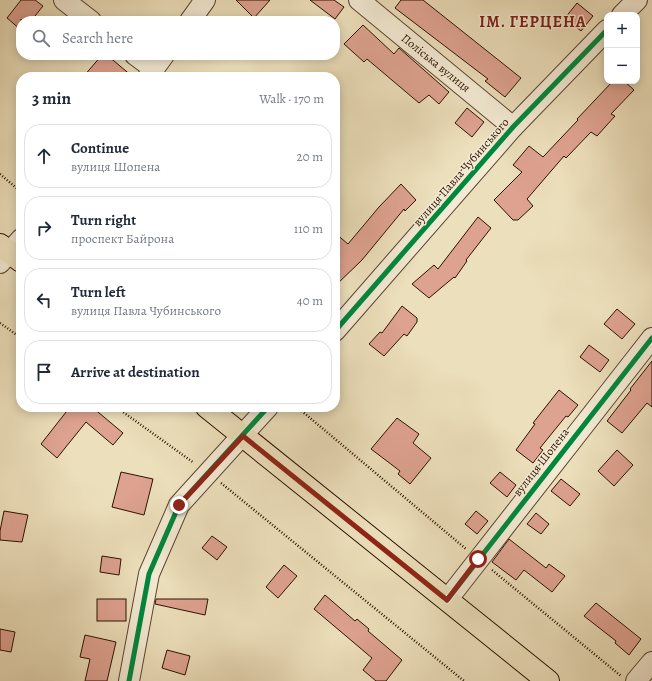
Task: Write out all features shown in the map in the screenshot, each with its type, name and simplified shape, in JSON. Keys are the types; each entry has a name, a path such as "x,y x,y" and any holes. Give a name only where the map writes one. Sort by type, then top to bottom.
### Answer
{"main road":[{"path":"213,412 548,681"}],"street":[{"path":"64,0 85,16"},
{"path":"194,16 205,0"},
{"name":"Поліська вулиця","path":"359,0 513,127"},
{"name":"вулиця Павла Чубинського","path":"340,325 513,127 604,33"},
{"path":"143,60 155,67"},
{"name":"вулиця Шопена","path":"447,600 652,338"},
{"path":"129,681 149,574 179,505 264,412"},
{"path":"629,679 652,662"}],"path":[{"path":"0,174 16,188"},
{"path":"0,323 16,334"},
{"path":"123,412 208,473 464,681"},
{"path":"303,412 478,559 629,679"}],"building":[{"path":"21,0 35,0 43,6 35,16 16,16 16,26 7,18"},
{"path":"236,0 270,0 256,16 252,16"},
{"path":"310,0 334,0 344,7 337,16 331,16"},
{"path":"401,0 423,0 521,78 505,97 485,81 488,79 395,8"},
{"path":"577,3 593,16 581,31 565,18"},
{"path":"363,25 394,54 399,48 449,92 439,104 429,95 419,103 367,59 364,62 344,44"},
{"path":"98,60 113,60 127,72 87,72"},
{"path":"610,84 627,84 634,90 611,114 615,116 597,136 591,132 566,158 564,156 527,199 533,206 518,220 513,220 494,200 522,172 513,165 529,146 543,157 578,120 577,119"},
{"path":"467,108 484,122 472,137 455,123"},
{"path":"401,184 416,200 405,211 404,209 362,260 340,281 340,237 348,244 379,207"},
{"path":"478,217 491,228 466,260 467,261 455,278 454,277 429,298 412,284 434,265 438,269"},
{"path":"402,306 417,318 417,322 407,336 404,334 384,356 369,344 380,332 382,333"},
{"path":"617,309 635,324 622,339 604,324"},
{"path":"589,345 609,360 600,372 580,357"},
{"path":"652,361 652,407 647,403 622,433 607,421"},
{"path":"559,390 578,405 568,417 566,416 540,448 543,450 533,463 516,450 535,424 533,423"},
{"path":"66,412 98,412 123,433 113,445 86,422 57,458 41,444"},
{"path":"397,418 419,434 413,443 431,458 410,484 398,474 400,471 371,449"},
{"path":"617,450 633,465 614,486 598,471"},
{"path":"121,472 153,479 144,515 112,507"},
{"path":"500,472 516,485 507,497 490,483"},
{"path":"561,479 580,494 570,506 551,491"},
{"path":"4,511 28,515 22,542 0,540 0,531"},
{"path":"476,511 488,521 477,534 465,524"},
{"path":"536,513 549,524 541,534 527,524"},
{"path":"212,536 227,547 217,560 202,548"},
{"path":"509,539 546,568 549,564 565,576 552,592 524,570 516,580 492,562"},
{"path":"102,556 121,559 119,575 100,572"},
{"path":"284,565 297,576 278,598 266,587"},
{"path":"325,595 355,621 357,619 369,629 368,631 402,660 386,681 376,681 363,670 372,658 314,609"},
{"path":"97,599 126,599 126,621 97,621"},
{"path":"156,599 208,599 205,615 155,604"},
{"path":"596,603 641,639 629,655 615,643 616,641 584,616"},
{"path":"0,629 15,632 11,652 0,650"},
{"path":"85,635 116,642 107,681 85,681 90,659 80,657"},
{"path":"167,650 190,656 185,675 162,668"}],"cycle path":[{"path":"340,325 513,127 604,33"},
{"path":"447,600 652,338"},
{"path":"129,681 149,574 179,505 263,412"}],"district":[{"name":"ІМ. ГЕРЦЕНА","path":"533,21"}],"route":[{"path":"179,505 243,436 447,600 478,559"}]}
